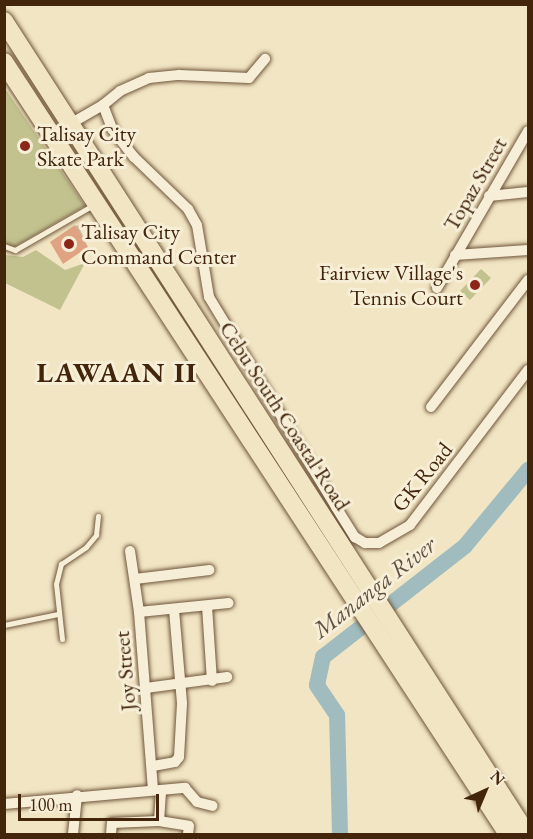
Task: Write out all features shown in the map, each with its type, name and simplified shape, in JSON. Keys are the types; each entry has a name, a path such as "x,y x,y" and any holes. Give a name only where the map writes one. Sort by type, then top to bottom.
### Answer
{"highway":[{"name":"Cebu South Coastal Road","path":"4,21 70,124 271,455"},
{"name":"Cebu South Coastal Road","path":"4,62 95,203 271,455 520,834"}],"street":[{"path":"70,124 103,105 120,91 149,78 179,75 249,78 265,59"},
{"name":"GK Road","path":"103,105 112,129 134,157 188,209 197,225 209,297 355,537 365,543 379,543 410,525 528,370"},
{"name":"Topaz Street","path":"437,288 528,130"},
{"path":"489,196 528,192"},
{"path":"455,255 528,250"},
{"path":"430,407 528,280"},
{"name":"Joy Street","path":"130,551 139,612 159,821"},
{"path":"135,579 209,570"},
{"path":"139,612 229,603"},
{"path":"207,606 212,681"},
{"path":"153,766 175,762 179,757 180,686 174,609"},
{"path":"146,688 180,686 227,676"},
{"path":"4,804 77,795 185,788 197,802 213,806"},
{"path":"73,834 77,795"},
{"path":"111,834 112,824 159,821 189,826 188,834"}],"lane":[{"path":"4,246 15,250 95,203"},
{"path":"62,639 56,584 61,564 86,548 96,535 98,516"},
{"path":"4,625 58,614"}],"green space":[{"name":"Talisay City Skate Park","path":"4,87 85,206 14,247 5,243"},
{"path":"36,250 65,270 85,263 60,310 5,283 5,255 23,257"},
{"name":"Fairview Village's Tennis Court","path":"481,269 491,278 470,300 460,291"}],"building":[{"name":"Talisay City Command Center","path":"75,225 88,247 63,264 50,242"}],"waterway":[{"name":"Mananga River","path":"340,834 337,715 317,685 323,657 465,546 528,470"}],"place":[{"name":"Talisay City Skate Park","path":"25,146"},
{"name":"Talisay City Command Center","path":"69,244"},
{"name":"Fairview Village's Tennis Court","path":"475,285"}],"district":[{"name":"LAWAAN II","path":"117,372"}]}
